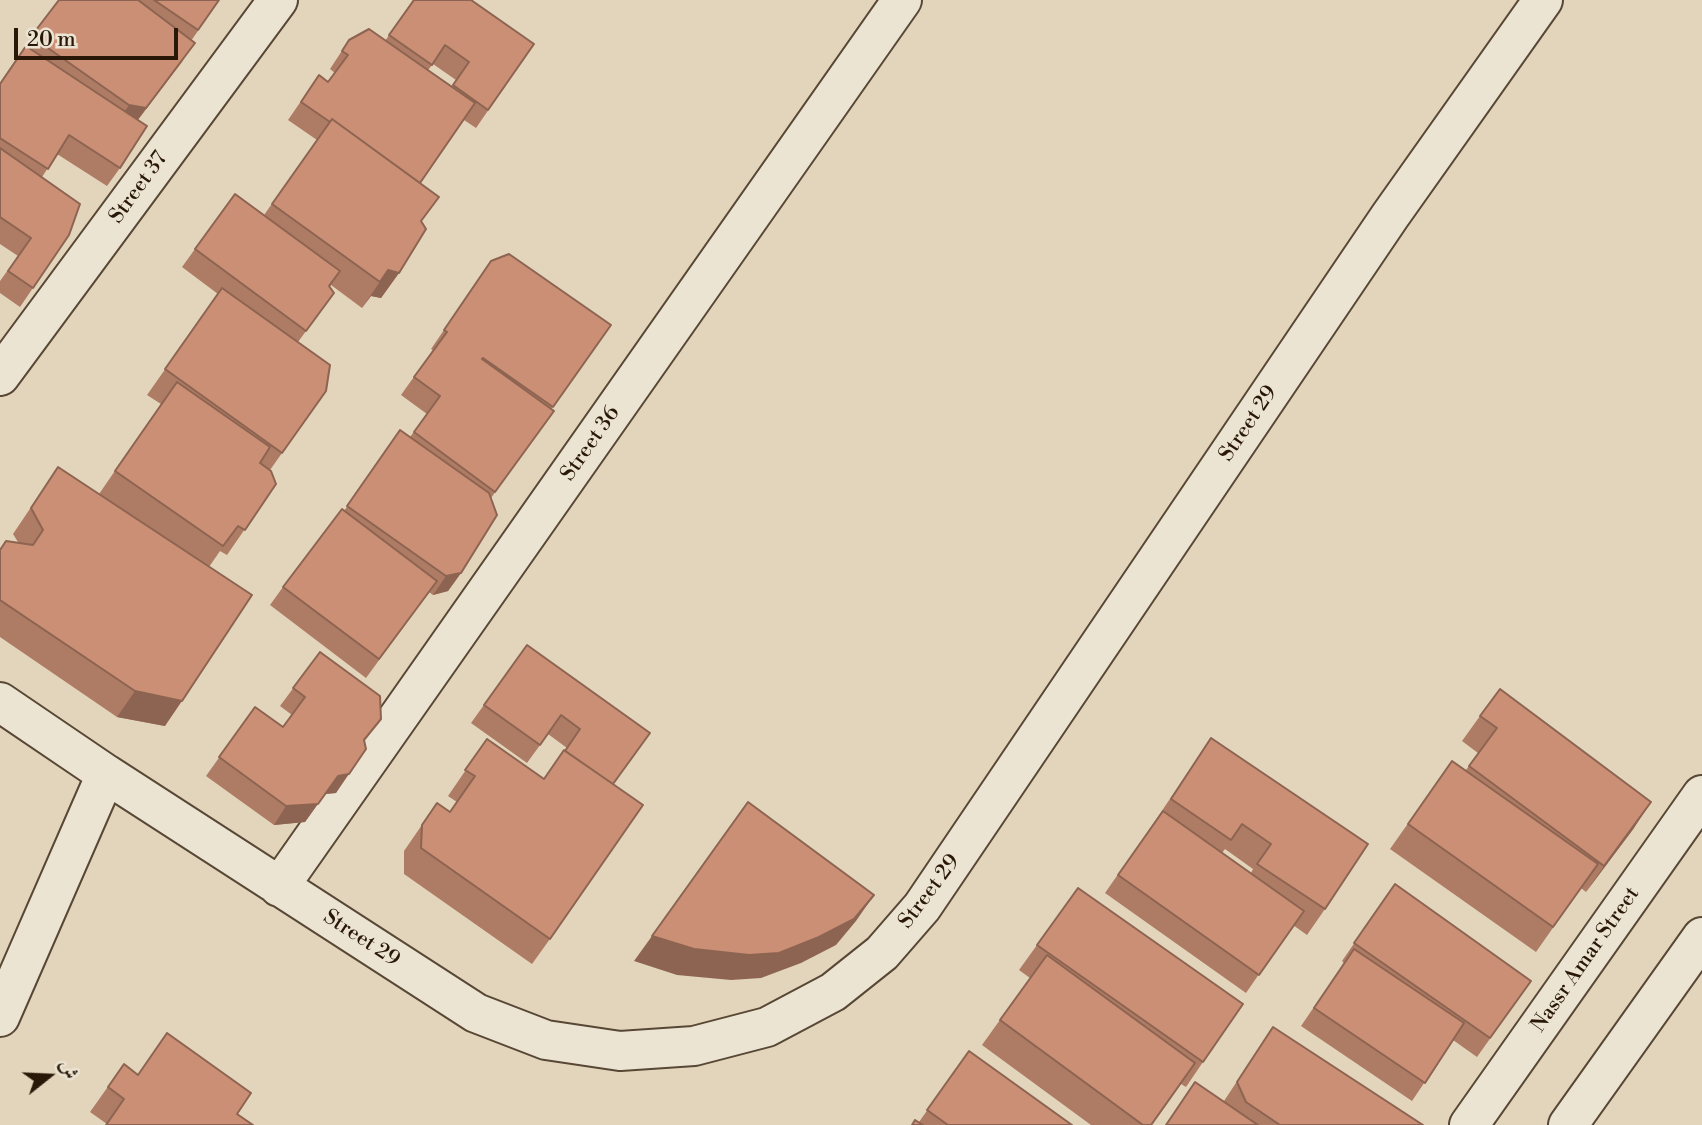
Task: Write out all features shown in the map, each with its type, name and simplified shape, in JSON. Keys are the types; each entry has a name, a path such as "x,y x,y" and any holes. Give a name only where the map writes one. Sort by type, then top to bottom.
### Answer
{"street":[{"name":"Street 37","path":"0,376 278,0"},
{"name":"Street 36","path":"279,887 902,0"},
{"name":"Street 29","path":"0,702 106,774 476,1013 546,1040 620,1051 694,1046 766,1027 833,992 882,953 922,906 1390,216 1543,0"},
{"path":"0,1017 106,774"},
{"name":"Nassr Amar Street","path":"1469,1125 1702,795"},
{"path":"1568,1125 1702,937"}],"building":[{"path":"59,0 138,0 195,43 146,108 129,105 38,41 36,30"},
{"path":"154,0 219,0 198,30"},
{"path":"414,0 471,0 534,44 488,110 453,85 469,62 445,45 432,65 389,35"},
{"path":"369,29 475,103 420,183 332,119 330,122 301,102 319,75 328,82 348,55 342,51 349,40"},
{"path":"26,46 147,126 120,168 69,135 48,169 0,138 0,84"},
{"path":"332,119 439,197 421,221 426,229 399,273 388,270 380,282 272,204"},
{"path":"0,148 80,204 69,235 33,288 8,271 31,238 0,217"},
{"path":"235,194 340,271 329,286 334,293 306,331 195,249"},
{"path":"509,254 611,325 553,407 482,359 554,411 495,492 414,432 440,396 414,377 447,332 444,330 491,261"},
{"path":"222,288 330,365 326,391 282,453 165,369"},
{"path":"177,382 270,447 260,463 271,471 276,484 245,530 238,526 223,546 115,471"},
{"path":"400,430 489,493 497,515 461,573 446,576 347,506"},
{"path":"58,467 252,595 182,701 135,691 0,600 0,550 6,541 33,545 43,530 31,508"},
{"path":"342,509 437,581 379,659 283,587"},
{"path":"527,645 650,733 613,784 565,751 580,729 561,715 540,745 484,705"},
{"path":"320,652 380,696 381,719 364,740 366,749 349,774 338,776 318,804 286,806 219,757 255,707 283,727 305,697 293,688"},
{"path":"1500,689 1651,802 1604,866 1469,766 1497,728 1480,716"},
{"path":"1211,738 1368,844 1325,909 1257,864 1271,844 1242,824 1231,840 1171,799"},
{"path":"487,739 544,779 564,750 643,805 550,939 421,848 422,825 437,803 450,812 475,776 465,770"},
{"path":"1452,761 1598,864 1553,927 1408,824"},
{"path":"748,802 874,895 854,919 779,953 749,955 694,949 652,936"},
{"path":"1163,811 1304,911 1259,975 1118,875"},
{"path":"1395,884 1531,981 1490,1038 1354,943"},
{"path":"1078,888 1243,1004 1203,1062 1037,945"},
{"path":"1354,949 1464,1023 1425,1083 1314,1008"},
{"path":"1047,955 1195,1063 1151,1125 1143,1125 1000,1020"},
{"path":"1273,1027 1423,1125 1280,1125 1246,1102 1237,1082"},
{"path":"167,1033 251,1093 237,1114 253,1125 106,1125 124,1099 108,1087 124,1064 138,1075"},
{"path":"969,1051 1072,1125 948,1125 927,1110"},
{"path":"1195,1082 1258,1125 1166,1125"}]}
